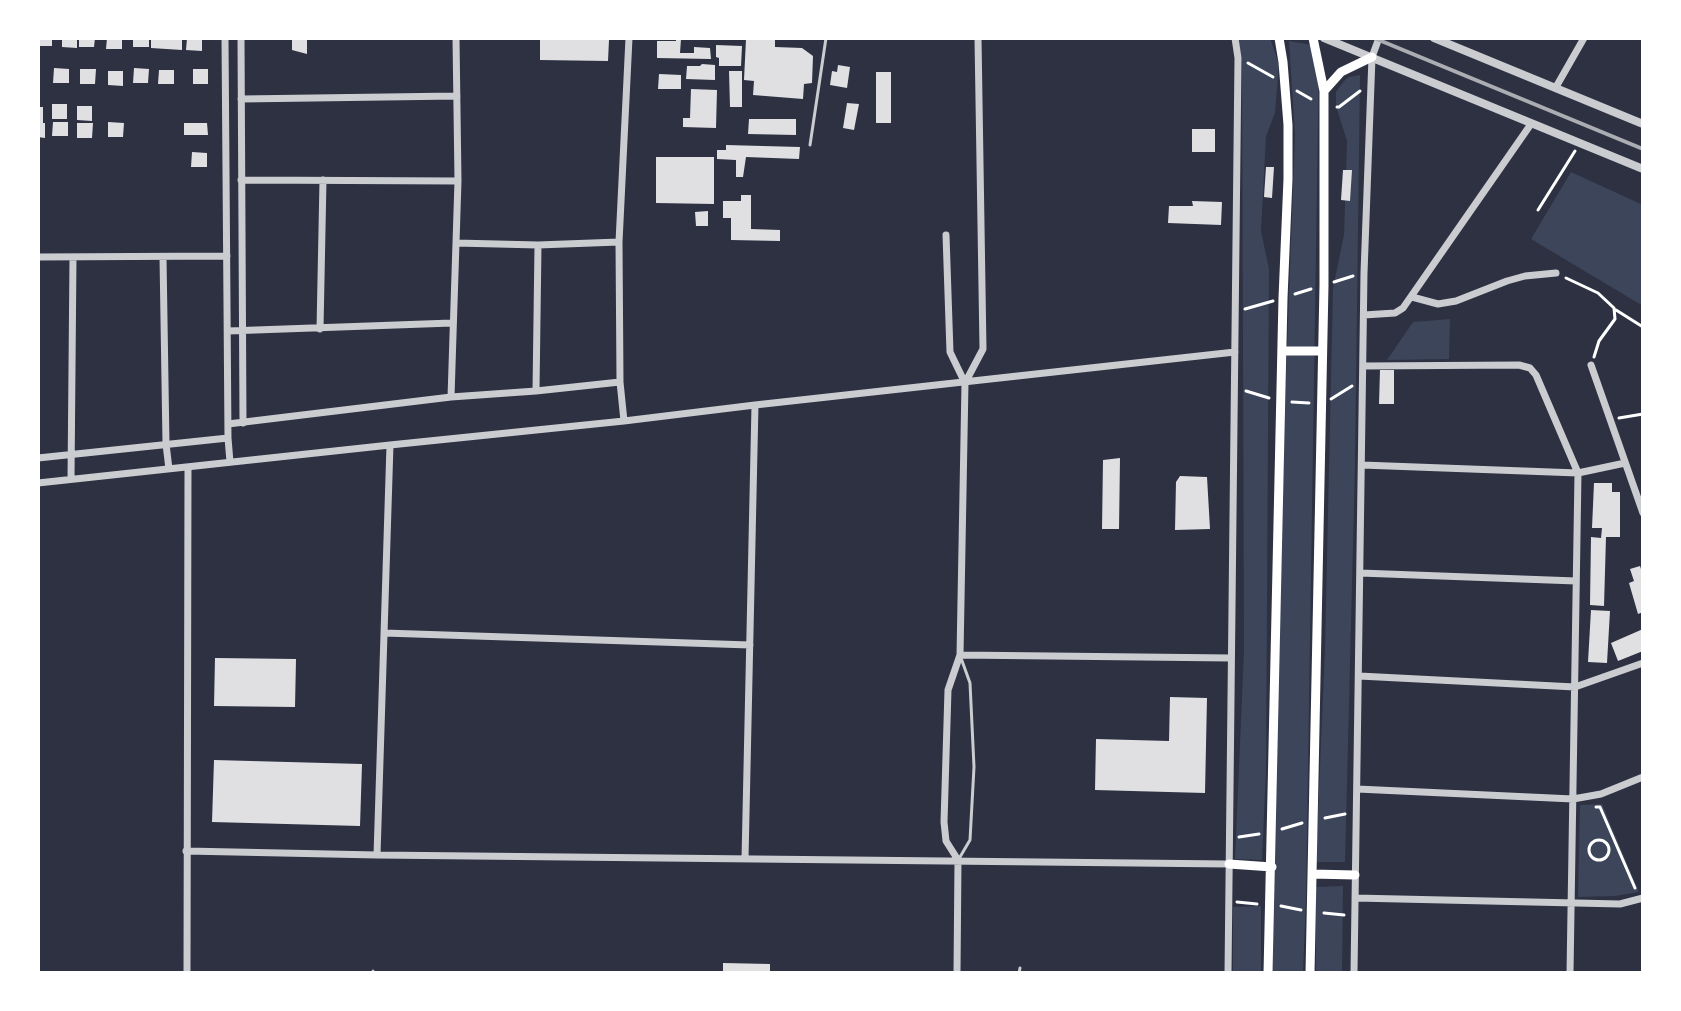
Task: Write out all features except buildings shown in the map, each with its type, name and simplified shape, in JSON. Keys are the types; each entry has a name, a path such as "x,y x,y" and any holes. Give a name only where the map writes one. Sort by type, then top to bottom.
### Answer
{"main road":[{"path":"1268,973 1288,179 1288,125 1279,38"},
{"path":"1310,973 1324,285 1324,91 1313,38"},
{"path":"1324,91 1341,72 1372,57"},
{"path":"1282,351 1322,351"},
{"path":"1229,864 1272,867"},
{"path":"1312,874 1355,875"}],"street":[{"path":"225,38 230,462"},
{"path":"241,38 243,423"},
{"path":"451,397 458,181 456,38"},
{"path":"624,421 620,382 619,242 629,38"},
{"path":"957,973 958,860 946,841 944,822 948,690 960,655 965,383 983,349 978,38"},
{"path":"1228,973 1238,58 1235,38"},
{"path":"1324,38 1643,169"},
{"path":"1354,973 1364,273 1370,83 1372,57 1379,38"},
{"path":"1434,38 1643,124"},
{"path":"1556,87 1584,38"},
{"path":"241,99 457,96"},
{"path":"1364,315 1395,313 1403,308 1531,124"},
{"path":"241,180 458,181"},
{"path":"320,329 323,180"},
{"path":"946,235 950,352 965,383"},
{"path":"456,243 538,245 619,242"},
{"path":"536,391 538,245"},
{"path":"38,257 227,256"},
{"path":"71,479 73,257"},
{"path":"163,257 169,469"},
{"path":"1412,297 1438,304 1456,301 1516,278 1556,273"},
{"path":"228,331 452,323"},
{"path":"38,483 1235,352"},
{"path":"1363,366 1519,365 1530,368 1536,375 1578,473 1570,973"},
{"path":"1591,365 1643,513"},
{"path":"228,424 451,397 620,382"},
{"path":"745,859 755,405"},
{"path":"38,458 228,438"},
{"path":"377,855 390,445"},
{"path":"1362,465 1578,473 1625,463"},
{"path":"187,973 188,467"},
{"path":"1360,573 1576,581"},
{"path":"384,633 750,645"},
{"path":"960,655 1231,658"},
{"path":"1359,676 1575,687 1643,663"},
{"path":"1357,789 1573,799 1601,794 1643,777"},
{"path":"186,851 1229,864"},
{"path":"1355,898 1620,904 1643,898"}],"lane":[{"path":"810,145 826,38"},
{"path":"958,860 970,840 974,767 970,683 960,655"}],"path":[{"path":"1238,58 1323,105 1339,107 1370,83"},
{"path":"1538,210 1579,144"},
{"path":"1235,312 1364,273"},
{"path":"1556,273 1598,293 1643,327"},
{"path":"1591,365 1599,341 1615,319 1614,308"},
{"path":"1234,388 1282,401 1322,403 1363,378"},
{"path":"1609,419 1643,414"},
{"path":"1591,808 1600,807 1636,890 1628,891"},
{"path":"1230,839 1356,811"},
{"path":"1598,840 1607,844 1609,850 1607,856 1598,861 1591,858 1588,851 1592,843 1598,840"},
{"path":"1609,850 1617,846"},
{"path":"1581,851 1588,851"},
{"path":"1229,901 1355,916"}],"shaded area":[{"path":"1238,38 1270,38 1279,64 1275,113 1266,136 1261,231 1269,269 1266,771 1262,860 1235,859 1244,651 1242,61"},
{"path":"1289,41 1317,46 1319,56 1306,898 1303,973 1270,973 1295,135"},
{"path":"1360,75 1355,466 1345,862 1316,862 1325,648 1333,288 1344,235 1347,141 1336,106 1336,92 1349,77"},
{"path":"1571,172 1643,205 1643,306 1531,239"},
{"path":"1450,319 1449,359 1387,360 1413,322"},
{"path":"1602,804 1639,892 1578,897 1580,805"},
{"path":"1343,886 1342,973 1316,973 1316,887"},
{"path":"1261,906 1261,973 1233,973 1233,907"}],"railway":[{"path":"1374,38 1643,149"}]}
